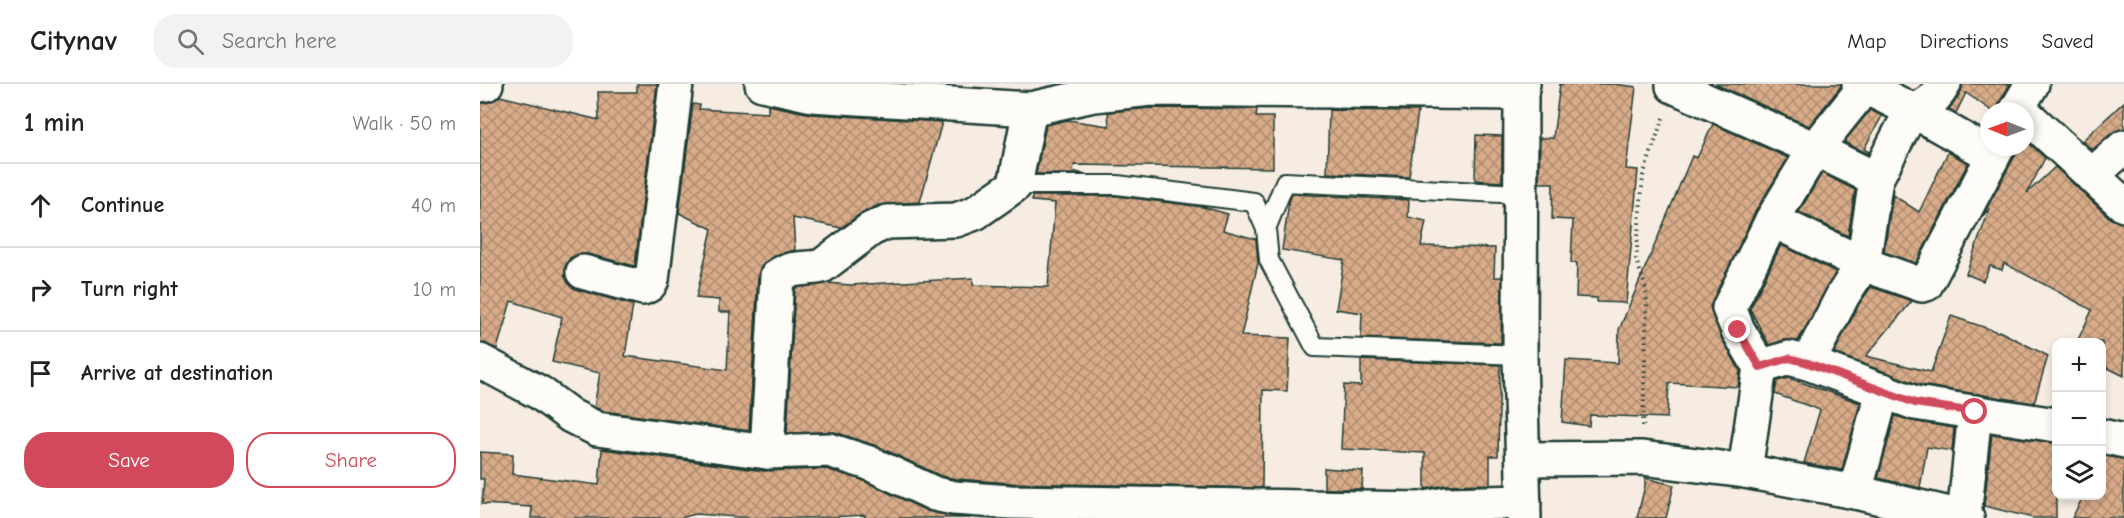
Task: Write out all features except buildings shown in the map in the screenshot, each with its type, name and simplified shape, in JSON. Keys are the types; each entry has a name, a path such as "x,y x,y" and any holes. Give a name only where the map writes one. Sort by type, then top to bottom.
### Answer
{"street":[{"path":"480,85 486,84"},
{"path":"583,272 643,288 652,280 676,84"},
{"path":"480,361 540,393 571,416 597,429 767,452 829,450 869,463 934,494 1010,510 1422,513 1446,504 1524,510 1520,194 1522,89 1151,88 1094,95 1030,109 812,95 762,84"},
{"path":"1808,363 1843,295 1863,264 1876,179 1912,110 1924,107 1937,97 1944,84"},
{"path":"1673,85 1876,179"},
{"path":"1745,471 1760,367 1738,330 1730,308 1772,220 1815,149 1863,86 1980,144"},
{"path":"767,452 777,276 783,270 813,269 822,266 871,229 887,222 956,220 975,213 1015,185 1030,109"},
{"path":"2034,117 2124,205"},
{"path":"2092,175 2124,147"},
{"path":"1772,220 1863,264 1922,285 1926,284 1992,156"},
{"path":"1760,367 1789,358 1915,403 2052,424"},
{"path":"1855,492 1883,390"},
{"path":"1524,459 1642,458 1745,471 1855,492 1966,517 1975,412"},
{"path":"2106,437 2124,441"}],"lane":[{"path":"1266,229 1285,182 1520,194"},
{"path":"1015,185 1118,185 1254,202 1266,229 1269,260 1315,347 1521,355"}],"path":[{"path":"1642,458 1647,301 1645,285 1636,260 1643,176 1673,85"}],"route":[{"path":"1738,330 1760,367 1789,358 1915,403 1975,412"}]}
